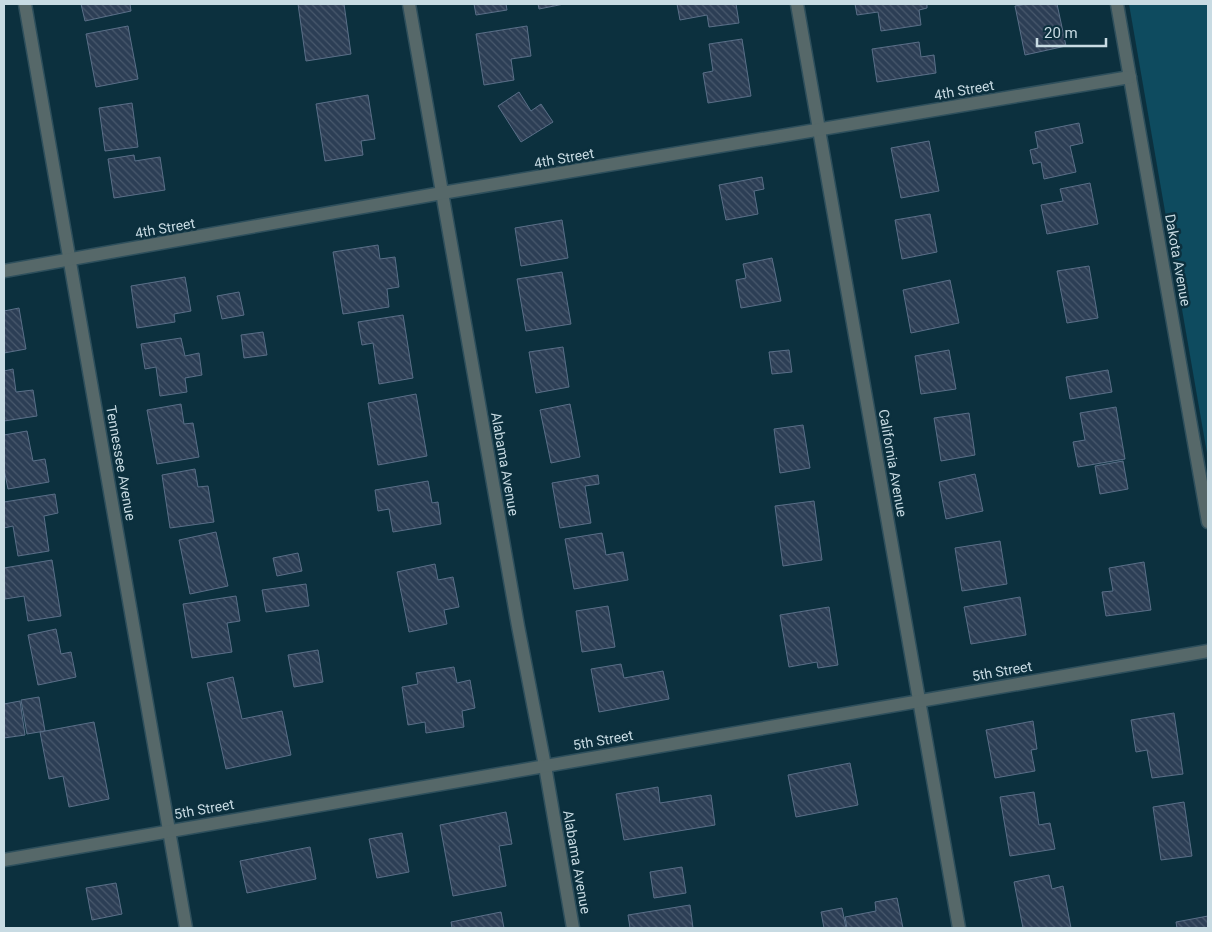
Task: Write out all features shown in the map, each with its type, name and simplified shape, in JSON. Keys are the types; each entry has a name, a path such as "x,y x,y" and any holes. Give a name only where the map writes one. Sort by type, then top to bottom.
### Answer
{"street":[{"name":"Tennessee Avenue","path":"25,4 186,928"},
{"name":"Alabama Avenue","path":"409,4 518,626 546,766 573,928"},
{"name":"California Avenue","path":"797,4 959,928"},
{"name":"Dakota Avenue","path":"1117,4 1208,522"},
{"name":"4th Street","path":"4,271 442,193 1130,78"},
{"name":"5th Street","path":"4,860 1208,651"}],"shaded area":[{"path":"1129,4 1208,4 1208,459"}],"building":[{"path":"81,4 130,4 131,11 85,21"},
{"path":"298,4 344,4 351,54 306,61"},
{"path":"474,4 506,4 507,10 476,15"},
{"path":"538,4 564,4 539,9"},
{"path":"677,4 736,4 739,23 709,27 707,15 680,20"},
{"path":"855,4 927,4 927,8 919,10 921,25 881,31 878,12 857,15"},
{"path":"1057,4 1066,46 1025,55 1015,6"},
{"path":"128,26 138,79 96,87 86,34"},
{"path":"527,26 531,56 511,59 514,80 484,85 476,34"},
{"path":"742,39 751,96 708,103 703,73 713,71 709,44"},
{"path":"919,42 921,57 934,55 936,73 877,82 872,49"},
{"path":"519,92 531,111 541,104 553,122 521,142 498,106"},
{"path":"368,95 375,139 361,141 363,155 325,161 316,104"},
{"path":"132,103 138,147 105,151 99,108"},
{"path":"1079,123 1083,143 1070,146 1076,172 1044,179 1041,162 1033,164 1030,150 1038,148 1035,132"},
{"path":"929,141 939,191 901,198 891,148"},
{"path":"134,155 135,161 160,157 165,190 114,198 108,159"},
{"path":"762,177 764,189 754,191 758,214 726,220 719,185"},
{"path":"1090,183 1098,224 1047,234 1041,205 1063,201 1060,189"},
{"path":"930,214 937,252 902,259 895,220"},
{"path":"562,220 568,258 521,266 515,228"},
{"path":"378,245 380,259 395,257 399,287 387,289 389,307 343,314 333,252"},
{"path":"772,258 781,301 741,308 736,280 746,278 743,264"},
{"path":"1089,266 1098,318 1067,323 1057,271"},
{"path":"562,272 571,324 526,331 517,279"},
{"path":"185,277 191,311 174,314 175,322 137,328 131,286"},
{"path":"950,280 959,323 911,333 903,290"},
{"path":"239,292 244,315 222,319 217,296"},
{"path":"19,308 26,349 4,353 4,311"},
{"path":"403,315 413,378 379,384 373,343 362,345 358,322"},
{"path":"263,332 267,355 244,358 241,335"},
{"path":"181,338 185,356 199,353 202,375 185,378 187,392 160,396 156,367 145,369 141,344"},
{"path":"563,347 569,387 536,393 529,352"},
{"path":"789,350 792,372 772,374 769,352"},
{"path":"949,350 956,389 921,394 915,356"},
{"path":"13,369 16,392 33,390 37,416 4,421 4,371"},
{"path":"1108,370 1112,392 1070,399 1066,377"},
{"path":"416,394 427,456 378,465 368,403"},
{"path":"181,404 184,424 193,423 199,457 157,464 147,410"},
{"path":"570,404 580,457 551,463 540,410"},
{"path":"1116,407 1125,459 1078,467 1073,442 1085,440 1080,413"},
{"path":"969,413 975,455 941,461 934,418"},
{"path":"803,425 810,468 780,473 774,429"},
{"path":"27,431 33,461 45,459 49,482 8,489 4,469 4,435"},
{"path":"1123,461 1128,489 1100,494 1095,466"},
{"path":"195,469 198,487 208,486 214,522 170,528 162,475"},
{"path":"975,474 983,511 946,519 939,482"},
{"path":"598,475 599,484 585,486 591,523 560,528 552,483"},
{"path":"428,481 432,503 438,502 441,524 393,532 389,509 378,511 375,490"},
{"path":"55,494 58,513 44,516 49,551 18,556 13,526 4,528 4,502"},
{"path":"814,501 822,560 783,566 775,506"},
{"path":"216,532 228,586 190,594 179,540"},
{"path":"602,533 606,555 623,552 628,580 574,589 565,539"},
{"path":"1000,541 1007,584 962,591 955,548"},
{"path":"298,553 302,571 277,576 273,558"},
{"path":"52,560 61,616 28,621 24,596 5,599 4,568"},
{"path":"1144,562 1151,610 1106,616 1102,592 1113,591 1109,568"},
{"path":"435,564 438,580 453,577 459,607 444,610 447,624 409,632 397,572"},
{"path":"306,584 309,606 266,612 262,590"},
{"path":"236,596 240,621 227,623 232,652 192,658 183,604"},
{"path":"1020,597 1026,635 971,644 964,607"},
{"path":"608,606 615,647 582,652 576,611"},
{"path":"829,607 838,665 818,668 817,662 789,667 780,615"},
{"path":"56,629 61,654 71,652 76,677 38,685 28,635"},
{"path":"318,650 323,682 294,687 288,655"},
{"path":"621,664 624,678 663,671 669,699 599,712 591,669"},
{"path":"454,667 457,683 470,680 475,708 462,711 464,727 426,733 425,722 408,725 402,687 418,684 416,673"},
{"path":"233,677 242,719 282,711 291,755 226,769 207,683"},
{"path":"39,697 45,731 27,734 21,700"},
{"path":"20,701 25,735 4,738 4,704"},
{"path":"1174,713 1183,774 1152,778 1147,750 1136,752 1131,720"},
{"path":"1033,721 1037,749 1031,750 1035,771 995,778 986,730"},
{"path":"94,722 109,799 69,807 63,776 49,779 40,732"},
{"path":"850,763 858,805 796,817 788,775"},
{"path":"658,787 660,803 711,795 715,825 624,840 616,794"},
{"path":"1034,792 1039,825 1050,823 1055,849 1010,856 1000,797"},
{"path":"1184,802 1192,856 1161,860 1153,807"},
{"path":"506,812 512,844 499,846 506,886 453,896 440,825"},
{"path":"402,833 409,872 377,878 369,839"},
{"path":"310,847 316,879 247,893 240,861"},
{"path":"682,867 686,893 654,898 650,872"},
{"path":"1049,875 1052,889 1063,886 1071,928 1023,928 1014,882"},
{"path":"116,883 122,914 92,920 86,888"},
{"path":"897,898 903,928 847,928 845,917 876,911 875,902"},
{"path":"690,905 693,928 630,928 628,915"},
{"path":"842,908 846,928 824,928 821,912"},
{"path":"501,912 504,928 452,928 451,922"},
{"path":"1208,916 1208,928 1177,928 1176,922"}]}
